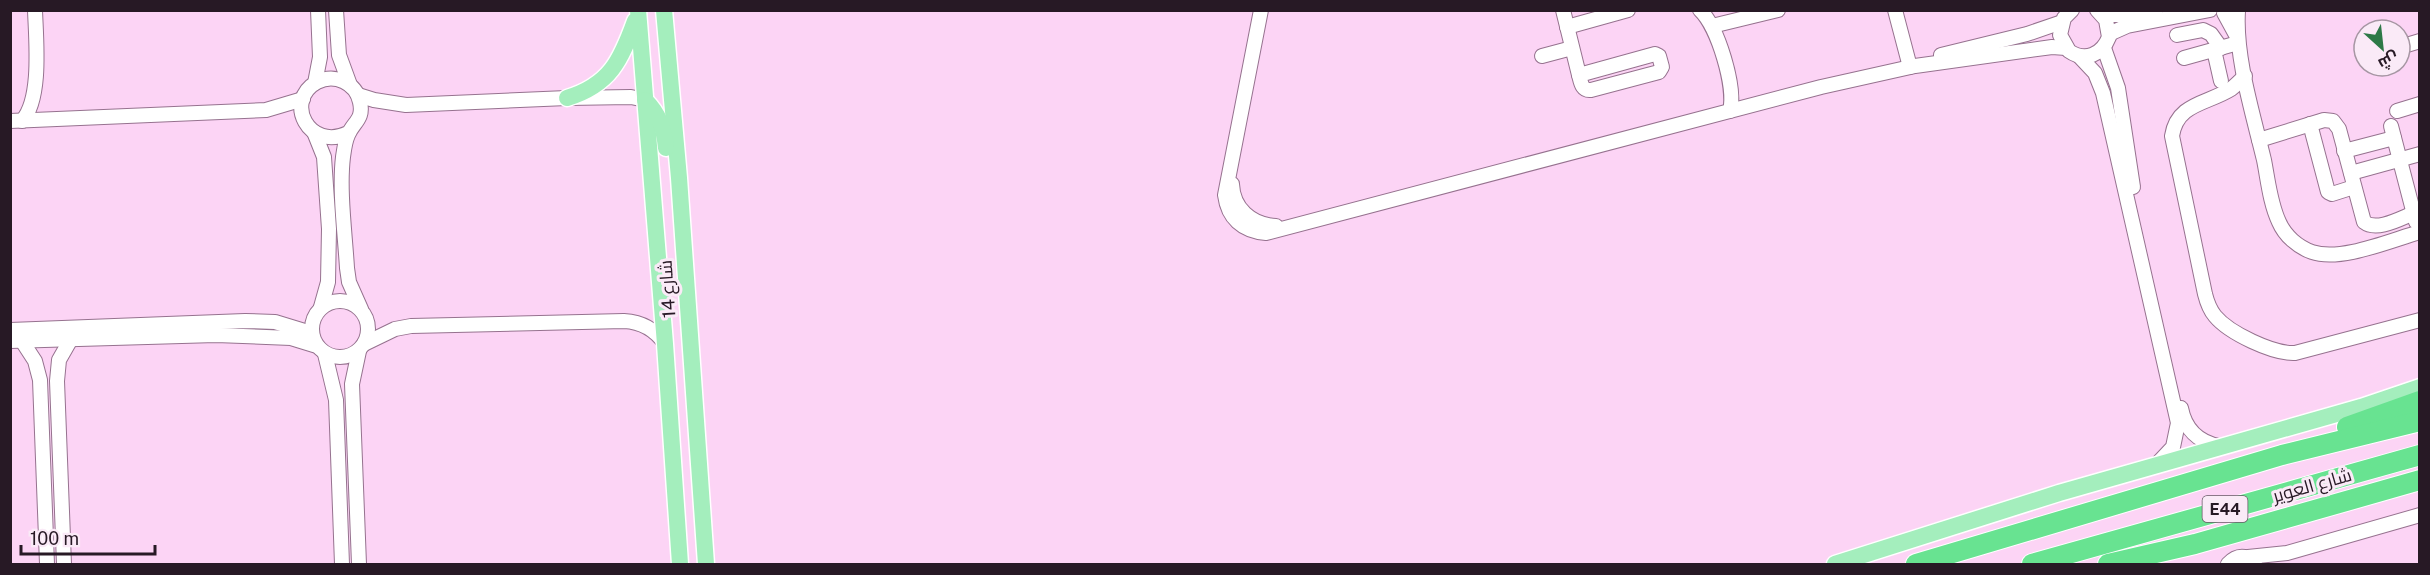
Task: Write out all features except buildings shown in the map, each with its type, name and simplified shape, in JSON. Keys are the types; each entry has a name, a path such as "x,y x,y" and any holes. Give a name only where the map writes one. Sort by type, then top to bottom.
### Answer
{"highway":[{"path":"2282,456 2302,441 2364,422 2420,401"},
{"name":"E44","path":"2282,456 2420,421"},
{"name":"شارع العوير","path":"2032,564 2420,455"},
{"name":"شارع العوير","path":"1916,564 2282,456"},
{"path":"2108,564 2420,480"},
{"path":"2141,564 2162,551"}],"main road":[{"name":"شارع 14","path":"664,10 679,178 706,564"},
{"name":"شارع 14","path":"638,13 674,456"},
{"path":"567,98 599,83 615,67 622,56 638,13"},
{"path":"645,100 661,123 669,164 679,178"},
{"path":"1835,564 2059,493 2361,407 2420,387"},
{"path":"674,456 681,564"},
{"path":"674,456 683,494 691,564"}],"street":[{"path":"16,121 31,108 36,63 35,10"},
{"path":"315,83 320,57 318,10"},
{"path":"314,132 331,138 348,133 356,125 360,116 361,105 339,56 336,10"},
{"path":"1261,10 1225,195 1231,215 1237,223 1246,229 1266,233 1737,109 1912,66 2040,48 2090,56 2104,48"},
{"path":"1563,10 1572,48 1579,75 1582,86 1589,90 1659,72 1662,67 1659,56 1655,54 1579,75"},
{"path":"1567,27 1628,10"},
{"path":"1700,10 1713,26 1737,109"},
{"path":"1713,26 1778,10"},
{"path":"1895,10 1912,66"},
{"path":"2099,12 2125,15 2156,10"},
{"path":"2109,34 2127,26 2210,10"},
{"path":"2226,11 2238,43 2279,222 2293,241 2303,248 2320,254 2338,254 2419,232 2392,132 2344,151"},
{"path":"2099,12 2109,25 2109,34 2104,48 2118,88 2135,196 2183,418 2197,437 2219,446"},
{"path":"1912,66 1927,59 2036,32 2068,14"},
{"path":"2068,14 2060,35 2073,52 2095,73 2103,93 2178,423 2173,447 2157,464"},
{"path":"2177,35 2203,30 2211,34 2217,49 2222,81"},
{"path":"2184,58 2238,43"},
{"path":"1542,56 1572,48"},
{"path":"2245,76 2230,89 2185,110 2176,122 2172,136 2205,294 2211,310 2228,327 2266,348 2285,354 2420,320"},
{"path":"342,564 336,400 312,323 321,307 328,282 329,229 324,158 314,132 303,118 303,99 308,90 315,83 333,78 382,102 406,105 567,98 631,97 645,100"},
{"path":"16,121 266,110 303,99"},
{"path":"2397,111 2420,104"},
{"path":"2259,140 2324,120 2333,121 2339,129 2364,222 2368,225 2379,225 2414,213"},
{"path":"2310,124 2328,192 2332,194 2354,187"},
{"path":"348,133 342,169 347,268 349,282 369,326 352,384 358,564"},
{"path":"2351,173 2420,154"},
{"path":"321,307 342,300 361,309"},
{"path":"10,330 245,321 275,322 342,357 395,329 411,326 634,321 650,328 665,344"},
{"path":"16,341 216,334 291,338 318,344"},
{"path":"64,564 57,381 60,360 72,339"},
{"path":"16,341 35,361 40,380 47,564"},
{"path":"2228,564 2235,558 2253,561 2300,550 2420,515"},
{"path":"2274,564 2300,550"}]}
